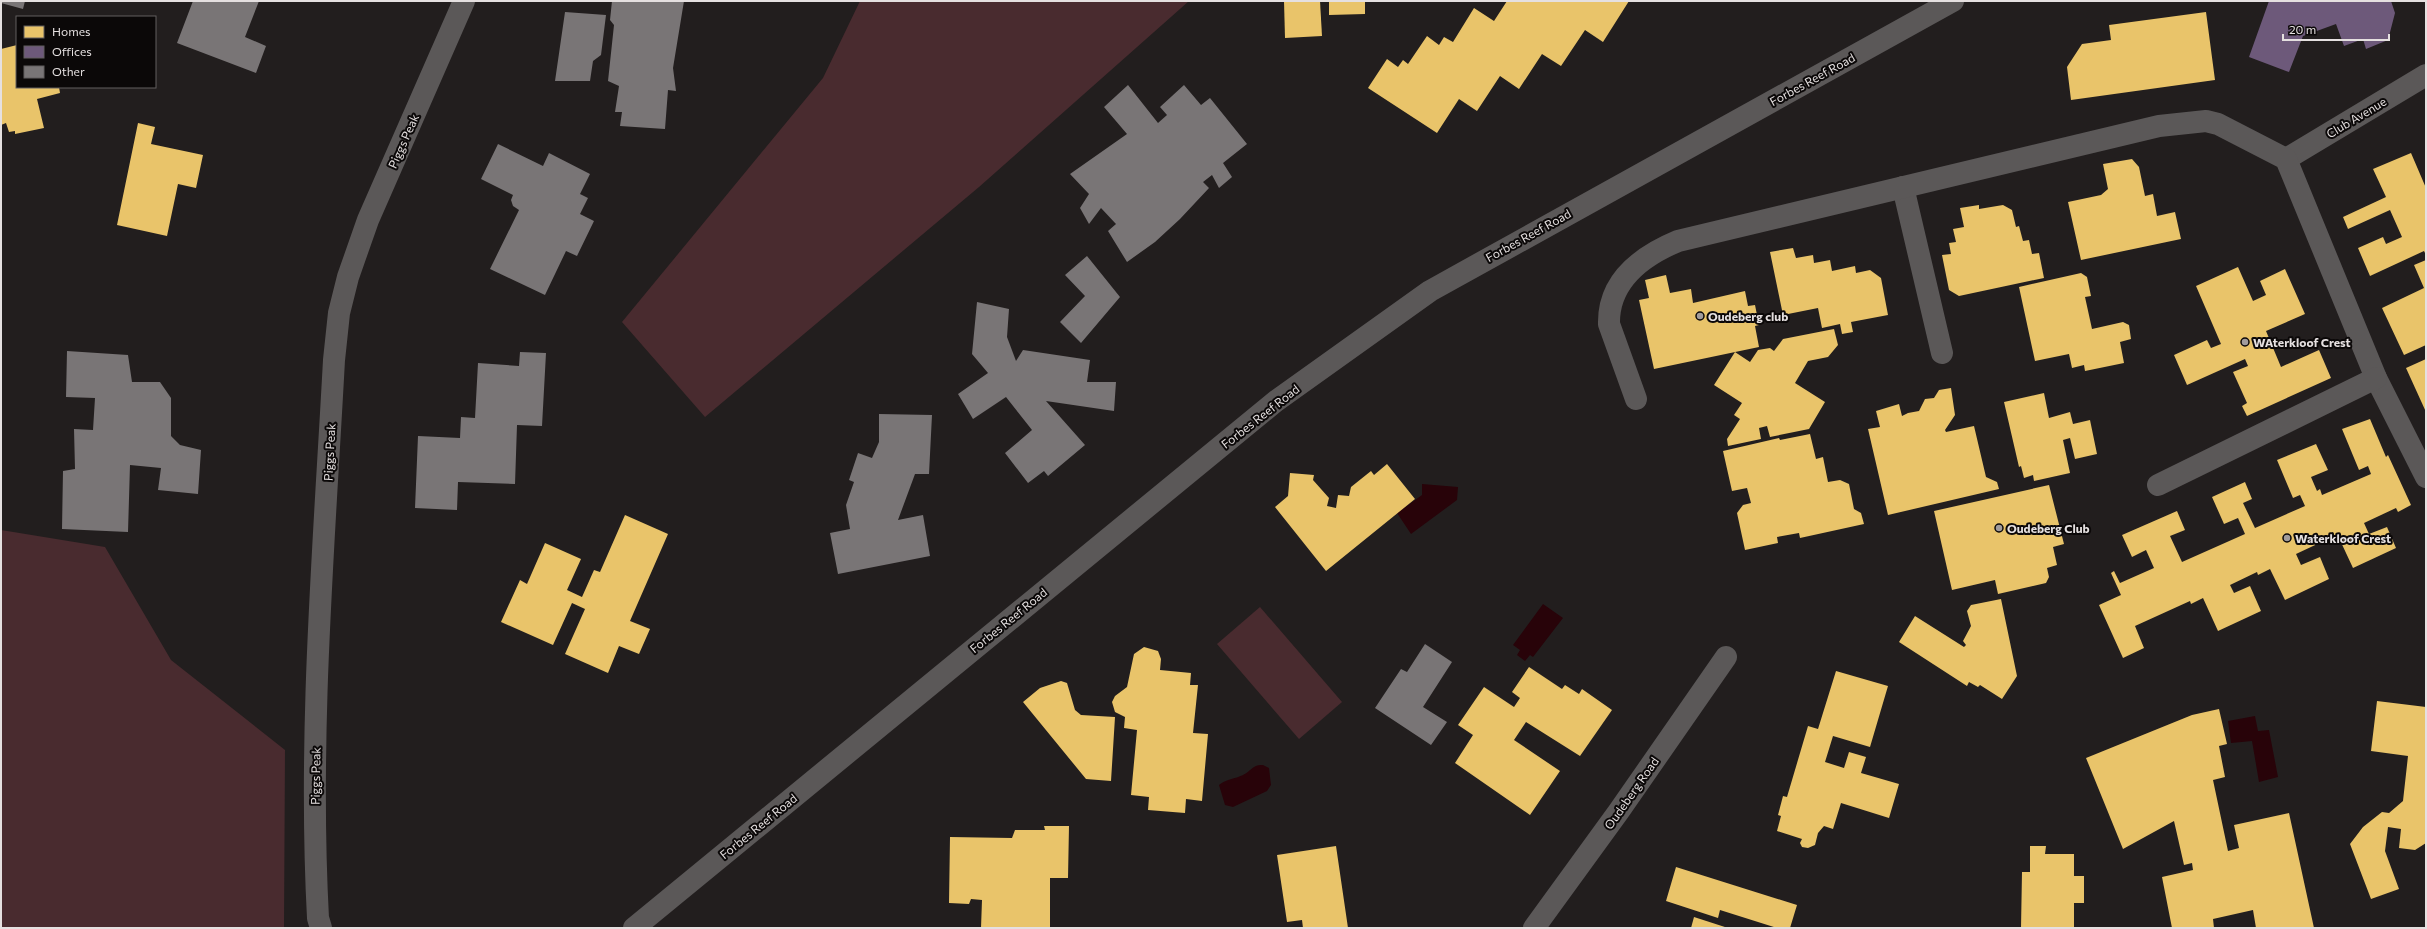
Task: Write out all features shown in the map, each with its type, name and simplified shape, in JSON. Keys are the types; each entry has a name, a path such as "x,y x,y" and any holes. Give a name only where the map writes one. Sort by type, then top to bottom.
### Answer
{"street":[{"name":"Piggs Peak","path":"321,928 318,918 314,833 317,688 334,360 339,313 348,276 368,220 464,1"},
{"name":"Forbes Reef Road","path":"634,928 1276,401 1430,291 1953,1"},
{"name":"Club Avenue","path":"2286,159 2426,75"},
{"path":"1636,399 1609,319 1616,291 1624,277 1658,249 1678,240 2159,126 2206,121 2218,124 2286,159 2376,378 2426,477"},
{"path":"1903,187 1942,353"},
{"path":"2158,485 2376,378"},
{"name":"Oudeberg Road","path":"1534,928 1726,657"}],"shaded area":[{"path":"860,1 1189,1 979,187 705,417 622,322 823,78"},
{"path":"1422,484 1458,487 1457,500 1411,534 1397,513 1422,495"},
{"path":"1,530 105,547 171,660 285,750 284,928 1,928"},
{"path":"1543,604 1563,618 1533,657 1530,655 1525,661 1517,655 1520,650 1513,645"},
{"path":"1260,607 1342,702 1299,739 1217,644"},
{"path":"2255,716 2258,731 2269,730 2278,777 2259,782 2252,741 2231,743 2228,721"},
{"path":"1263,765 1269,768 1271,785 1267,791 1233,807 1225,805 1219,785 1225,781 1243,775 1252,768"}],"building: Homes":[{"path":"1284,1 1320,1 1322,36 1285,38"},
{"path":"1329,1 1365,1 1365,14 1329,15"},
{"path":"1507,1 1629,1 1603,42 1585,30 1561,66 1542,54 1519,89 1500,76 1477,111 1459,99 1437,133 1368,88 1387,59 1398,67 1403,60 1408,64 1427,36 1439,45 1444,37 1453,42 1474,8 1494,21"},
{"path":"2206,12 2215,80 2071,100 2067,67 2082,44 2111,40 2109,25"},
{"path":"16,45 16,88 59,88 60,93 37,99 44,128 15,134 15,131 9,132 6,123 1,125 1,49"},
{"path":"138,123 155,127 151,144 203,155 196,188 178,184 167,236 117,225"},
{"path":"2411,153 2426,188 2426,255 2424,251 2370,276 2358,248 2383,237 2386,244 2402,237 2390,210 2348,229 2343,217 2386,197 2373,169"},
{"path":"2132,159 2139,167 2145,196 2153,194 2157,216 2175,212 2181,239 2081,260 2068,202 2101,195 2108,189 2103,164"},
{"path":"1979,205 1979,209 2003,205 2012,210 2016,227 2019,226 2023,241 2029,240 2032,254 2039,253 2044,278 1959,296 1949,290 1942,255 1951,254 1949,243 1956,242 1953,229 1964,227 1960,208"},
{"name":"Oudeberg Club","path":"1793,248 1796,258 1813,255 1814,263 1830,260 1832,271 1855,266 1856,273 1870,270 1881,278 1888,315 1851,322 1853,332 1842,334 1840,324 1822,328 1818,308 1783,315 1770,252"},
{"path":"2426,260 2426,345 2404,355 2382,308 2424,288 2414,265"},
{"name":"WAterkloof Crest","path":"2238,267 2253,301 2266,295 2260,281 2285,269 2305,314 2266,331 2281,367 2319,350 2331,378 2247,416 2242,406 2247,403 2233,372 2248,366 2245,359 2187,385 2174,355 2207,340 2211,348 2221,344 2196,286"},
{"path":"2081,273 2087,277 2091,296 2085,297 2092,329 2123,322 2129,325 2131,339 2120,342 2124,363 2085,371 2084,365 2072,368 2069,354 2035,361 2019,287"},
{"name":"Oudeberg club","path":"1666,275 1670,293 1691,289 1693,303 1745,291 1748,306 1755,305 1759,325 1755,326 1759,347 1654,369 1639,300 1649,298 1645,280"},
{"name":"Oudeberg Club","path":"1834,329 1838,345 1828,357 1808,361 1795,383 1825,402 1809,429 1770,437 1767,426 1759,428 1761,439 1728,446 1727,439 1740,419 1734,415 1742,403 1714,385 1735,352 1750,362 1758,350 1770,348 1774,351 1783,339"},
{"path":"2426,359 2426,412 2406,368"},
{"name":"Oudeberg Club","path":"1951,388 1955,415 1945,430 1946,432 1974,426 1986,477 1997,482 1999,489 1888,515 1868,429 1880,427 1876,411 1899,404 1902,416 1919,411 1925,399 1934,398 1939,390"},
{"path":"2044,393 2049,418 2070,412 2073,424 2090,420 2097,454 2075,459 2070,438 2063,440 2070,473 2034,481 2033,475 2024,478 2021,466 2019,467 2004,402"},
{"name":"Waterkloof Crest","path":"2370,419 2386,457 2388,455 2411,505 2398,512 2396,508 2364,523 2369,534 2387,527 2396,548 2353,568 2339,538 2329,542 2328,539 2296,554 2301,565 2320,557 2329,579 2285,600 2270,569 2258,575 2257,572 2230,585 2234,593 2250,586 2261,611 2218,631 2203,598 2191,604 2190,601 2135,626 2144,648 2123,658 2099,605 2121,595 2111,573 2114,571 2120,583 2154,568 2146,550 2132,557 2122,535 2177,511 2185,530 2170,536 2182,562 2245,534 2238,518 2224,524 2212,497 2245,482 2252,499 2243,503 2255,528 2305,506 2300,495 2293,498 2277,460 2316,444 2328,470 2311,477 2317,491 2320,489 2322,495 2371,474 2368,466 2359,470 2342,429"},
{"path":"1810,434 1816,459 1823,457 1828,482 1840,480 1849,484 1854,509 1861,513 1864,524 1800,538 1799,533 1777,537 1778,543 1745,550 1737,513 1743,505 1751,503 1747,488 1732,491 1723,451 1779,438 1780,440"},
{"path":"1387,464 1415,499 1326,571 1275,507 1288,496 1290,473 1314,475 1313,480 1329,498 1327,506 1336,508 1338,495 1349,496 1351,487 1371,471 1374,475"},
{"name":"Oudeberg Club","path":"2049,485 2064,544 2053,547 2057,565 2047,568 2049,577 2046,583 1998,594 1995,580 1952,590 1934,511"},
{"path":"625,515 668,534 630,621 650,629 639,654 619,646 608,673 565,654 585,609 572,603 553,645 501,622 520,580 527,584 545,543 581,559 567,590 582,597 594,570 600,572"},
{"path":"2001,599 2017,676 2002,699 1980,685 1978,687 1969,682 1967,686 1899,642 1915,616 1964,647 1966,645 1963,641 1971,626 1967,611 1971,605"},
{"path":"1144,647 1158,651 1161,659 1160,670 1191,673 1190,685 1198,685 1193,733 1208,734 1202,801 1186,799 1185,813 1148,810 1149,797 1131,795 1137,730 1124,728 1125,717 1115,712 1112,702 1115,696 1127,687 1134,654"},
{"path":"1529,667 1562,689 1565,685 1579,694 1582,689 1612,710 1580,756 1526,722 1514,740 1560,771 1530,815 1455,763 1473,735 1458,725 1484,687 1514,707 1520,698 1512,692"},
{"path":"1836,671 1888,686 1870,747 1833,736 1825,762 1844,768 1849,752 1866,757 1861,773 1899,784 1889,818 1841,803 1833,829 1824,826 1818,833 1815,845 1808,848 1802,847 1800,843 1802,839 1777,831 1781,816 1778,815 1783,796 1787,797 1808,726 1818,729"},
{"path":"1061,681 1067,683 1075,710 1081,715 1115,717 1111,781 1086,779 1023,702 1040,688"},
{"path":"2377,701 2426,707 2426,843 2415,850 2399,848 2401,829 2388,827 2385,851 2399,889 2371,899 2350,844 2363,827 2382,812 2389,813 2403,801 2408,756 2371,751"},
{"path":"2219,709 2227,744 2219,746 2225,777 2213,780 2228,851 2239,848 2234,825 2289,813 2314,928 2256,928 2253,910 2213,919 2214,928 2172,928 2162,877 2193,870 2192,863 2184,865 2174,821 2123,849 2086,758 2192,715"},
{"path":"1044,826 1069,826 1068,878 1050,878 1050,928 981,928 982,900 971,899 969,904 949,903 950,837 1012,838 1015,830 1045,830"},
{"path":"1336,846 1348,928 1303,928 1302,920 1287,922 1277,855"},
{"path":"2030,846 2046,846 2045,854 2074,854 2074,876 2084,876 2084,903 2074,903 2074,928 2021,928 2022,872 2030,872"},
{"path":"1676,867 1797,905 1790,928 1777,928 1720,910 1718,918 1666,901"},
{"path":"1694,917 1728,928 1691,928"}],"building: Offices":[{"path":"2269,1 2391,1 2395,13 2388,40 2366,49 2363,39 2344,46 2336,24 2303,36 2289,72 2249,57"}],"building: Other":[{"path":"1,1 25,1 23,9 1,3"},
{"path":"193,1 259,1 245,37 266,46 256,73 177,43"},
{"path":"612,1 684,1 673,68 676,91 668,90 665,129 620,126 622,112 615,112 619,86 608,81 614,25 610,20"},
{"path":"565,12 606,15 601,55 593,61 590,81 555,81"},
{"path":"1128,85 1158,123 1167,115 1160,107 1184,85 1201,105 1210,98 1247,144 1223,163 1232,177 1219,188 1212,175 1203,182 1209,188 1180,219 1155,242 1127,262 1108,231 1116,224 1101,208 1089,224 1080,208 1089,194 1070,174 1127,134 1104,107"},
{"path":"498,144 543,166 549,153 590,174 580,194 588,198 580,214 594,221 577,256 566,251 545,295 490,269 519,210 513,206 511,200 513,195 481,179"},
{"path":"1087,256 1120,297 1081,343 1060,322 1085,296 1065,275"},
{"path":"977,302 1009,309 1007,337 1016,361 1023,350 1090,360 1087,382 1116,382 1114,411 1046,401 1085,445 1048,476 1044,471 1028,483 1005,453 1032,430 1006,397 973,419 958,394 988,373 972,354"},
{"path":"67,351 128,355 132,382 160,382 171,398 171,436 180,445 201,450 198,494 158,490 161,468 130,465 128,532 62,529 63,471 75,469 74,429 93,430 95,398 66,397"},
{"path":"520,352 546,353 542,426 517,425 515,484 458,482 457,510 415,508 418,436 460,438 461,417 475,418 478,363 519,366"},
{"path":"879,414 932,415 929,474 915,474 898,520 923,515 930,556 838,574 830,533 850,529 846,505 854,482 849,480 858,453 872,458 879,442"},
{"path":"1425,644 1452,662 1423,707 1447,722 1431,745 1375,708 1401,669 1407,672"}],"place":[{"name":"Oudeberg club","path":"1700,316"},
{"name":"WAterkloof Crest","path":"2245,342"},
{"name":"Oudeberg Club","path":"1999,528"},
{"name":"Waterkloof Crest","path":"2287,538"}]}
